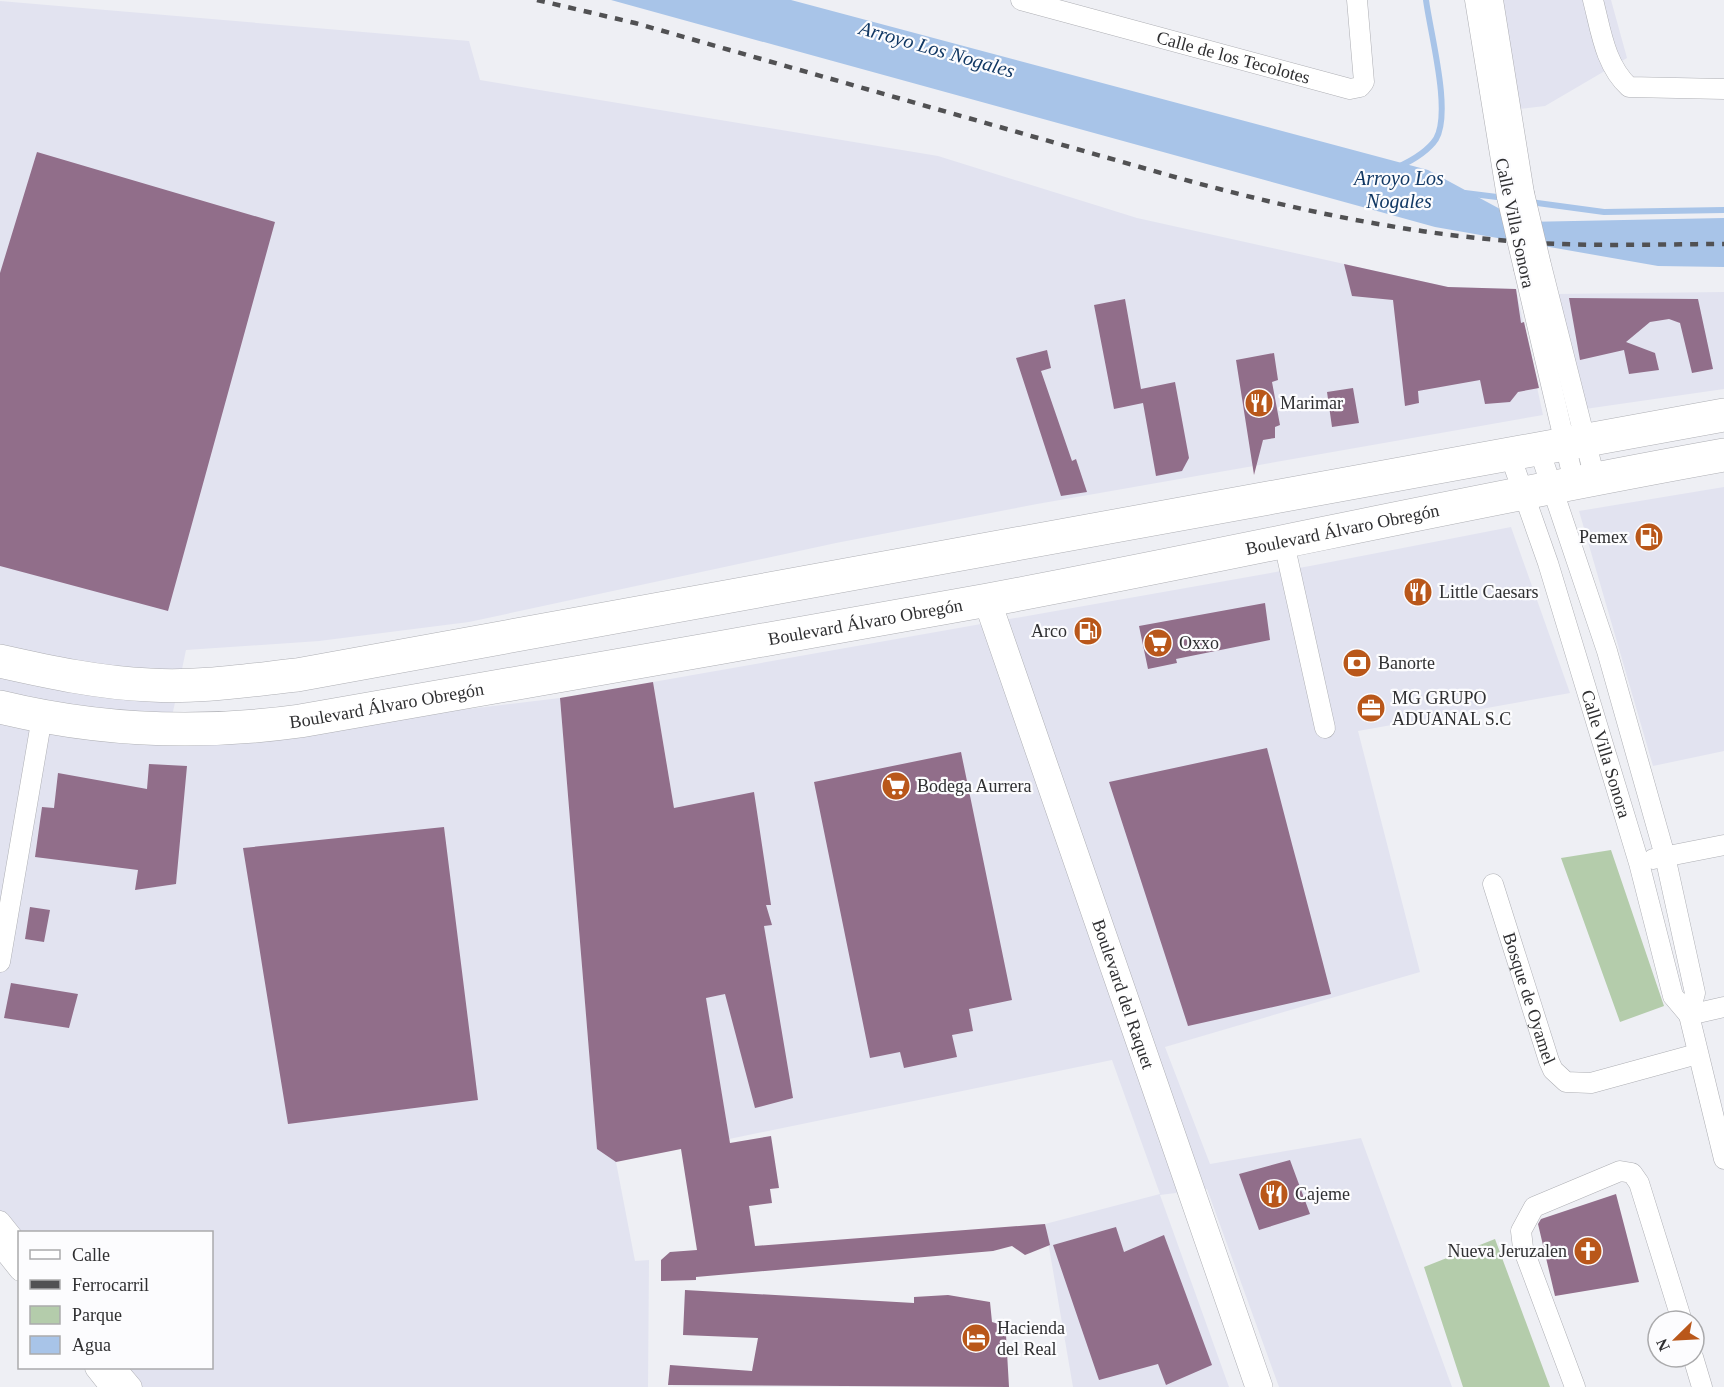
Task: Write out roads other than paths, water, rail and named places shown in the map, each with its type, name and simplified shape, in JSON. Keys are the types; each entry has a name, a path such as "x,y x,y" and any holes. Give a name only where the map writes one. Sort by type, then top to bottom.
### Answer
{"highway":[{"path":"0,661 93,680 152,686 232,682 297,675 1724,415"},
{"name":"Boulevard Álvaro Obregón","path":"0,708 42,717 148,729 252,728 987,600 1284,543 1560,485 1724,455"}],"street":[{"name":"Calle de los Tecolotes","path":"1021,0 1350,89 1360,87 1364,82 1356,0"},
{"name":"Calle Villa Sonora","path":"1475,0 1533,267 1550,447"},
{"name":"Calle Villa Sonora","path":"1493,0 1516,195"},
{"path":"1593,0 1610,63 1616,75 1629,87 1724,89"},
{"path":"1550,447 1560,485"},
{"path":"1550,447 1560,485"},
{"path":"1550,447 1560,485"},
{"name":"Calle Villa Sonora","path":"1560,485 1665,856 1695,993 1689,1015"},
{"name":"Calle Villa Sonora","path":"1560,485 1548,563 1639,863 1674,996 1689,1015 1697,1054 1720,1129 1724,1159"},
{"path":"1284,543 1325,728"},
{"name":"Boulevard del Raquet","path":"987,600 1260,1387"},
{"path":"0,962 42,717"},
{"path":"1639,863 1724,845"},
{"name":"Bosque de Oyamel","path":"1493,884 1549,1061 1553,1070 1566,1082 1591,1083 1697,1054"},
{"path":"1689,1015 1724,1008"},
{"path":"1575,1387 1523,1248 1521,1232 1534,1207 1620,1171 1632,1173 1639,1183 1678,1309"},
{"path":"0,1221 18,1244"},
{"path":"0,1246 18,1268"},
{"path":"95,1369 110,1387"},
{"path":"117,1369 132,1387"},
{"path":"1697,1369 1702,1387"}],"water":[{"name":"Arroyo Los Nogales","path":"611,0 791,0 1428,170 1524,222 1724,218 1724,267 1658,266 1435,227"}],"waterway":[{"path":"1398,167 1429,148 1436,139 1440,127 1442,110 1439,71 1426,0"},
{"name":"Arroyo Los Nogales","path":"1465,193 1505,198"},
{"name":"Arroyo Los Nogales","path":"1530,202 1604,212 1724,210"}],"railway":[{"path":"537,0 635,23 1182,179 1322,213 1416,230 1511,241 1580,245 1724,244"}],"place":[{"name":"Marimar","path":"1259,403"},
{"name":"Pemex","path":"1649,537"},
{"name":"Little Caesars","path":"1418,592"},
{"name":"Arco","path":"1088,631"},
{"name":"Oxxo","path":"1158,643"},
{"name":"Banorte","path":"1357,663"},
{"name":"MG GRUPO ADUANAL S.C","path":"1371,708"},
{"name":"Bodega Aurrera","path":"896,786"},
{"name":"Cajeme","path":"1274,1194"},
{"name":"Nueva Jeruzalen","path":"1588,1251"},
{"name":"Hacienda del Real","path":"976,1338"}]}
